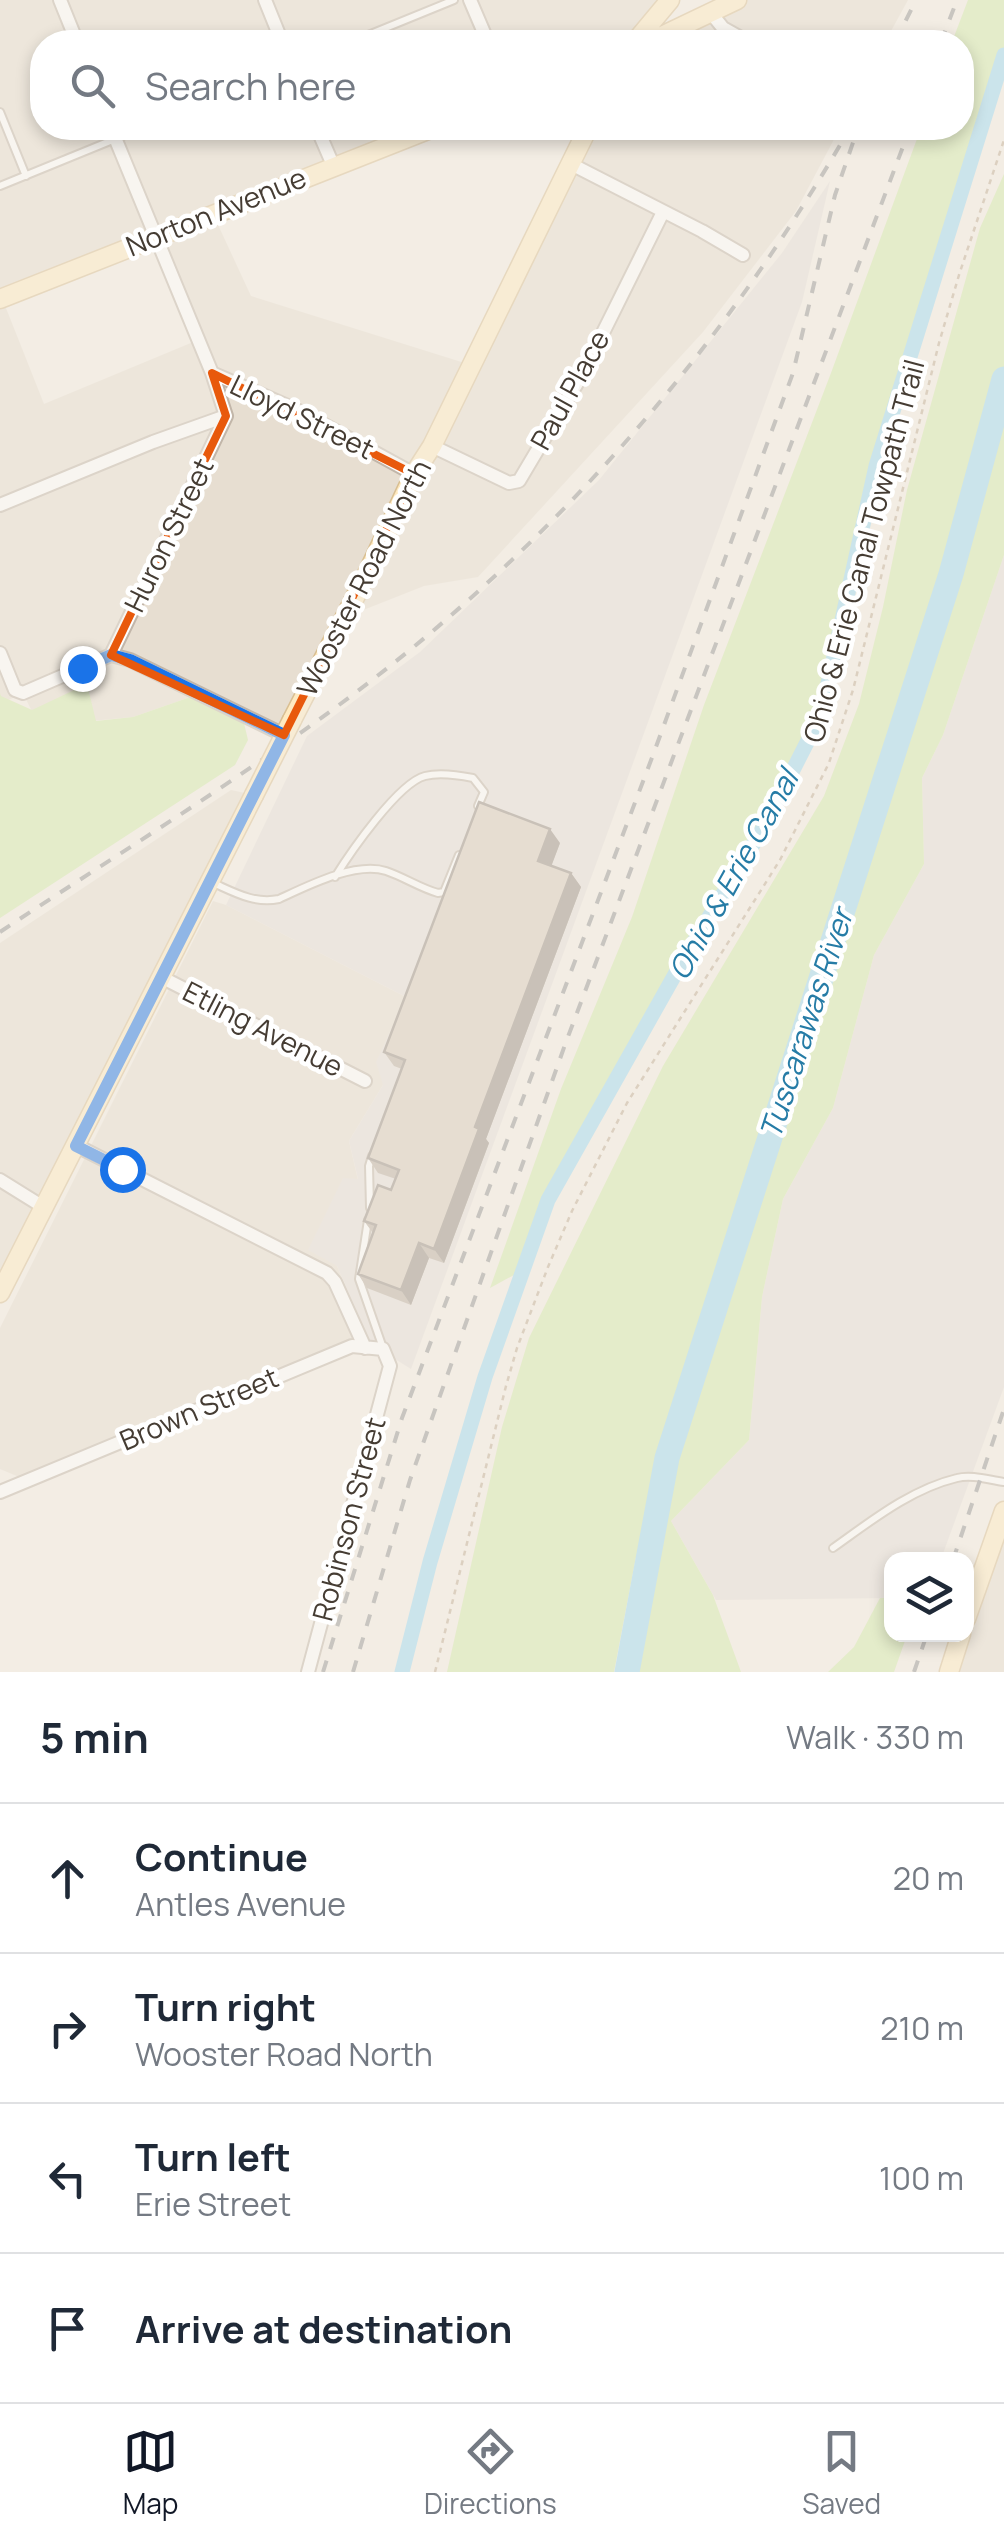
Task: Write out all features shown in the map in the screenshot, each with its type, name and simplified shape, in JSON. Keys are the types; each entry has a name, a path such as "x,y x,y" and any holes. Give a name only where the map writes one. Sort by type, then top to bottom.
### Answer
{"main road":[{"path":"645,30 670,0"},
{"path":"674,30 737,0"},
{"name":"Norton Avenue","path":"0,299 400,140"},
{"name":"Wooster Road North","path":"0,1294 254,796 283,729 432,446 582,140"},
{"path":"974,1597 1004,1511"},
{"path":"949,1672 959,1642"}],"street":[{"path":"60,0 72,30"},
{"path":"265,0 277,30"},
{"path":"470,0 483,30"},
{"path":"711,12 726,30"},
{"name":"Lloyd Street","path":"116,140 212,373 298,411 414,474"},
{"path":"323,140 334,165"},
{"path":"571,164 742,254"},
{"name":"Paul Place","path":"432,446 509,483 518,481 582,375 664,212"},
{"path":"0,505 226,416 212,373"},
{"name":"Huron Street","path":"111,655 226,416"},
{"path":"0,653 15,690 23,693 111,655 283,729"},
{"name":"Etling Avenue","path":"161,977 364,1081"},
{"path":"76,1146 327,1273 366,1348"},
{"path":"0,1180 45,1208"},
{"name":"Brown Street","path":"0,1492 352,1346 383,1349"},
{"name":"Robinson Street","path":"308,1672 390,1366 383,1349"}],"lane":[{"path":"380,30 454,0"},
{"path":"0,112 26,176"},
{"path":"0,186 99,140"},
{"path":"334,877 354,846 408,784 425,776 453,774 473,778 484,792 478,807"},
{"path":"210,882 267,901 372,868 438,894 448,885 460,854"},
{"path":"374,1150 369,1166 370,1205 359,1279 383,1349"},
{"path":"832,1548 891,1507 933,1487 960,1477 1004,1482"}],"path":[{"name":"Ohio & Erie Canal Towpath Trail","path":"435,1672 506,1386 548,1266 627,1103 780,860 829,764 853,690 939,343 1004,140"}],"highlighted area":[{"path":"212,373 414,474 284,735 111,655 226,416"}],"shaded area":[{"path":"0,0 670,0 645,30 30,30 30,140 402,140 213,214 251,296 471,365 582,140 834,140 796,211 703,332 478,577 424,586 343,618 284,735 199,694 133,717 39,726 23,693 0,704","holes":["156,236 198,340 44,404 2,298"]},
{"path":"737,0 908,0 892,30 674,30"},
{"path":"830,181 802,302 411,1369 371,1344 337,1266 308,1250 343,1178 358,1179 349,1141 383,1085 376,1062 406,997 226,905 307,736 420,652 599,480 782,253"},
{"path":"1004,555 1004,1387 944,1552 884,1552 884,1598 716,1600 671,1521 749,1440 762,1297 783,1199 833,1108 874,955 924,864 922,778 943,735"},
{"path":"231,790 254,795 0,1293 0,943"},
{"path":"213,901 406,997 383,1085 349,1141 358,1180 337,1266 371,1344 247,1400 36,1484 0,1469 0,1328"},
{"path":"1004,1511 1004,1672 949,1672 959,1642 974,1642 974,1599"}],"green space":[{"path":"968,0 1004,0 1004,54 876,466 821,715 548,1200 523,1270 490,1288 561,1089 632,917 704,705 917,140 974,140 974,30 957,30"},
{"path":"1004,174 1004,555 943,735 922,778 924,864 874,955 833,1108 783,1199 762,1297 749,1440 671,1521 713,1595 741,1672 638,1672 659,1533 636,1557 614,1672 447,1672 502,1427 529,1338 663,1066 824,796 859,704 907,490 980,228"},
{"path":"87,684 96,721 133,717 199,694 242,715 248,740 235,765 0,918 0,693 32,710"},
{"path":"880,1598 884,1598 884,1642 905,1642 894,1672 828,1672 854,1647"}],"building":[{"path":"479,802 550,829 538,861 571,873 475,1127 479,1129 434,1249 419,1243 401,1290 358,1274 376,1225 364,1221 378,1185 391,1190 399,1170 368,1158 405,1060 384,1052"}],"waterway":[{"name":"Ohio & Erie Canal","path":"402,1672 485,1377 548,1200 686,955 765,825 821,715 876,466 1004,55"},
{"name":"Tuscarawas River","path":"627,1672 667,1458 951,574 1004,379"}],"railway":[{"path":"901,30 916,0"},
{"path":"946,30 957,0"},
{"path":"0,932 316,722 416,645 540,533 652,411 704,347 800,211 843,140"},
{"path":"323,1672 402,1418 793,373 835,195 854,140"},
{"path":"353,1672 410,1480 566,1042 905,140"},
{"path":"956,1552 1004,1409"},
{"path":"914,1672 924,1642"}],"route":[{"path":"82,668 111,655 130,660 284,735 76,1146 122,1169"}]}
